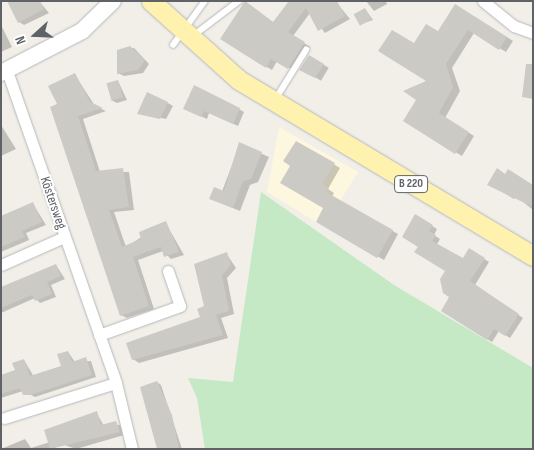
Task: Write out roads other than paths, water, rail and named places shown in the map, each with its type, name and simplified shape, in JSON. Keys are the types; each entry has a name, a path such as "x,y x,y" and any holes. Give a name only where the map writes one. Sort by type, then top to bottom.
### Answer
{"main road":[{"path":"4,72 82,30 113,1"},
{"name":"B 220","path":"151,1 181,39 274,101 533,256"}],"street":[{"path":"483,1 514,26 533,34"},
{"name":"Köstersweg","path":"4,72 116,384 132,449"},
{"path":"1,265 64,237"},
{"path":"99,335 180,306 168,272"},
{"path":"4,418 116,384"}],"lane":[{"path":"181,39 205,1"},
{"path":"181,39 222,9 239,1"},
{"path":"274,101 306,50"}]}
